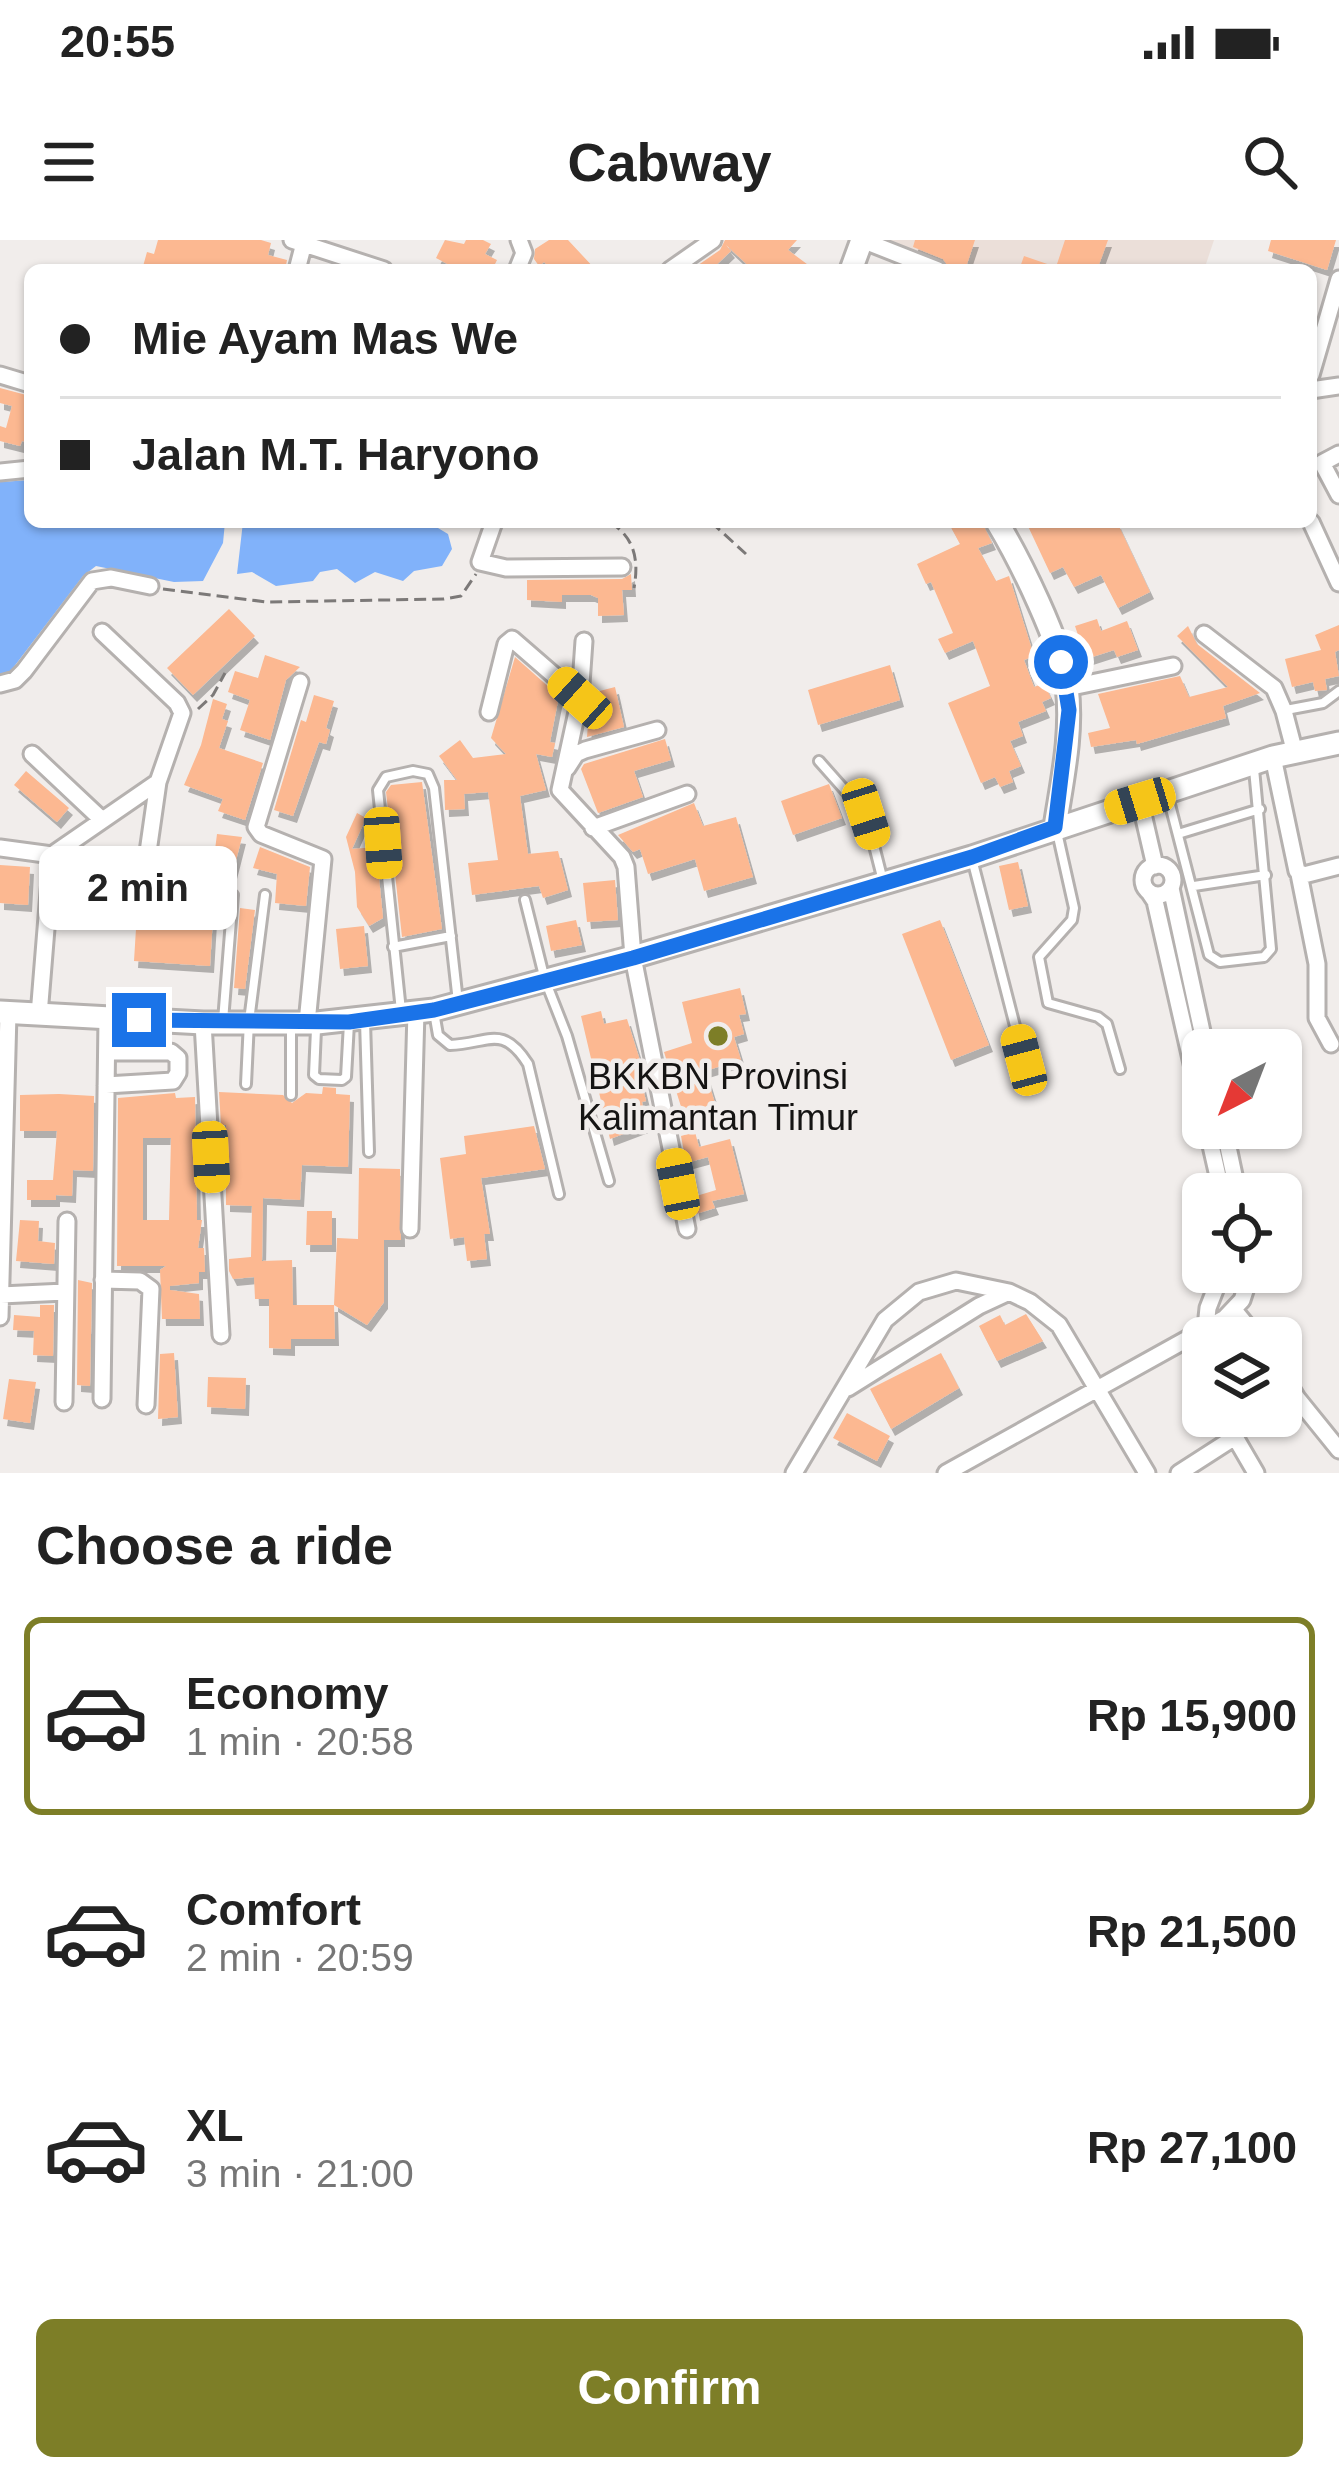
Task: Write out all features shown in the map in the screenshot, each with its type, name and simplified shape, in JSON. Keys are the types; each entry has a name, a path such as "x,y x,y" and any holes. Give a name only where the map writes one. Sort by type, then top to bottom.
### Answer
{"main road":[{"path":"1005,528 1061,662 1067,688 1066,753 1055,827"},
{"path":"4,1012 107,1021 305,1022 357,1021 458,1004 633,958 972,857 1274,758 1339,743"}],"street":[{"path":"679,264 713,240"},
{"path":"862,240 923,264"},
{"path":"298,242 344,248 373,264"},
{"path":"1317,354 1339,279"},
{"path":"1339,454 1322,463 1339,495"},
{"path":"492,528 480,562 524,568 622,567"},
{"path":"1314,528 1339,583"},
{"path":"0,683 15,680 92,581 111,578 150,586"},
{"path":"101,632 182,713 158,782 148,852"},
{"path":"1204,634 1274,688 1284,711 1274,758 1319,980 1317,1018 1331,1044"},
{"path":"489,712 506,644 512,639 580,698"},
{"path":"584,641 580,698 560,781 563,797 622,857 626,867 633,958 687,1229"},
{"path":"1067,688 1173,666"},
{"path":"300,682 256,827 261,834 323,859 305,1022"},
{"path":"560,781 576,754 657,730"},
{"path":"32,754 100,818"},
{"path":"0,848 52,855 158,782"},
{"path":"593,828 687,794"},
{"path":"1140,801 1155,866"},
{"path":"38,1015 52,855"},
{"path":"1155,866 1170,872 1201,1029"},
{"path":"1155,866 1144,877 1183,1029"},
{"path":"1299,874 1339,866"},
{"path":"1152,897 1171,888"},
{"path":"410,1229 417,1011"},
{"path":"0,1317 4,1012"},
{"path":"102,1400 107,1021"},
{"path":"213,1023 221,1335"},
{"path":"106,1085 173,1081 178,1073 178,1058 171,1052 107,1050"},
{"path":"64,1402 67,1221"},
{"path":"103,1280 140,1281 152,1289 146,1405"},
{"path":"794,1473 876,1332 919,1292 956,1280 1009,1292 1059,1325 1148,1473"},
{"path":"1,1295 65,1292"},
{"path":"845,1389 1009,1292"},
{"path":"1222,1317 1246,1293"},
{"path":"1234,1310 1240,1317"},
{"path":"946,1473 1182,1341"},
{"path":"1302,1404 1339,1450"},
{"path":"1179,1473 1235,1437 1256,1473"},
{"path":"968,1473 992,1446"}],"lane":[{"path":"1284,711 1323,703 1339,691"},
{"path":"1167,792 1210,958 1220,962 1264,957 1270,949 1260,809 1274,758"},
{"path":"819,761 866,814 884,882"},
{"path":"458,1004 434,784 428,775 413,771 386,777 378,790 393,947 417,1011 450,1045 494,1036 519,1050 528,1064 559,1194"},
{"path":"1178,834 1260,809"},
{"path":"1055,827 1074,908 1072,920 1039,957 1045,999 1107,1024 1120,1070"},
{"path":"972,857 1024,1060"},
{"path":"1193,886 1266,875"},
{"path":"213,1023 232,895"},
{"path":"246,1084 265,895"},
{"path":"526,900 545,980 567,1036 609,1181"},
{"path":"393,947 451,936"},
{"path":"305,1022 314,1075 342,1080 357,1021"},
{"path":"357,1021 369,1152"},
{"path":"292,1095 305,1022"}],"path":[{"path":"618,528 626,533 638,565 634,588"},
{"path":"718,528 746,554"},
{"path":"150,586 267,602 444,598 461,596 472,585 480,562"},
{"path":"180,722 213,695 225,673"}],"shaded area":[{"path":"879,240 1214,240 1206,264 939,264"}],"water":[{"path":"24,480 24,528 224,528 223,543 203,581 174,582 96,566 83,576 13,668 0,674 0,482"},
{"path":"242,528 438,528 448,534 452,549 442,566 414,571 403,581 375,572 355,583 337,569 320,572 313,581 276,586 252,572 237,574"}],"building":[{"path":"158,240 261,240 271,243 268,255 287,260 286,264 144,264 147,252 154,254"},
{"path":"445,240 464,244 483,240 491,244 485,254 497,260 495,264 448,264 436,258"},
{"path":"549,240 568,240 590,264 538,264 535,249"},
{"path":"725,240 797,240 788,250 807,264 747,264 726,245 731,251 717,264 700,264 720,250"},
{"path":"915,240 975,240 967,264 946,264 913,247"},
{"path":"1065,240 1108,240 1099,264 1057,264"},
{"path":"1271,240 1336,240 1327,270 1268,251"},
{"path":"1024,256 1047,264 1021,264"},
{"path":"0,388 24,394 24,442 20,446 0,441 0,426 6,428 12,406 0,403"},
{"path":"951,528 985,528 992,543 978,548 996,581 1009,576 1034,656 1024,660 1034,687 1044,683 1051,698 1042,702 1046,711 1018,722 1023,736 1010,741 1021,766 1009,771 1013,782 1000,787 995,777 981,783 948,703 990,686 973,641 945,653 938,639 953,633 931,582 926,584 917,564 960,544"},
{"path":"1029,528 1120,528 1150,592 1118,608 1101,575 1074,587 1063,567 1050,573"},
{"path":"631,574 632,590 622,590 624,615 598,616 598,598 591,595 562,595 562,602 527,600 527,580 622,579"},
{"path":"229,609 255,636 193,695 167,668"},
{"path":"1097,619 1101,631 1127,621 1138,650 1117,657 1114,650 1086,659 1075,626"},
{"path":"1339,625 1339,650 1335,652 1339,676 1325,679 1327,690 1315,691 1313,682 1292,687 1285,659 1321,650 1315,635"},
{"path":"1188,626 1197,644 1260,693 1223,706 1226,718 1137,744 1136,740 1091,747 1088,733 1110,728 1098,694 1180,676 1189,697 1228,687 1177,636"},
{"path":"265,655 300,667 286,680 270,740 240,730 250,700 228,692 235,671 258,678"},
{"path":"515,657 559,696 550,742 555,743 552,757 536,754 546,790 520,796 528,854 558,851 568,890 543,898 539,886 472,895 468,863 498,860 488,792 464,794 465,809 445,810 444,780 457,780 439,756 460,740 473,758 506,754 491,738"},
{"path":"890,665 900,700 818,725 808,690"},
{"path":"615,687 624,727 587,737 589,712 600,710 596,692"},
{"path":"314,695 334,701 326,728 330,730 326,744 319,742 293,816 274,810 301,720 306,722"},
{"path":"213,699 227,704 222,719 228,721 219,748 263,763 245,820 218,811 223,799 184,785"},
{"path":"665,739 671,760 634,771 643,797 598,813 581,769 584,764"},
{"path":"26,771 69,808 57,822 14,785"},
{"path":"422,782 442,929 402,937 386,792 391,785"},
{"path":"829,784 842,818 793,835 781,801"},
{"path":"694,803 703,826 736,817 753,877 704,891 695,859 648,874 640,849 633,852 618,835"},
{"path":"357,813 366,818 352,849 376,847 383,918 369,926 357,907 346,837"},
{"path":"217,834 242,837 232,876 212,873"},
{"path":"260,847 310,867 306,906 275,903 277,874 253,868"},
{"path":"1018,862 1028,906 1009,910 999,866"},
{"path":"0,865 30,867 28,905 0,903"},
{"path":"615,880 618,920 587,922 583,883"},
{"path":"138,896 214,901 210,966 134,961"},
{"path":"240,908 255,910 245,989 234,988"},
{"path":"576,920 582,945 551,951 546,926"},
{"path":"940,920 989,1045 951,1060 902,934"},
{"path":"364,926 368,966 340,969 336,929"},
{"name":"BKKBN Provinsi Kalimantan Timur","path":"740,988 746,1014 739,1015 744,1034 734,1037 741,1060 705,1071 719,1116 687,1126 664,1052 692,1043 682,1002"},
{"path":"601,1011 604,1024 627,1019 642,1067 638,1068 646,1101 642,1102 647,1125 610,1139 581,1016"},
{"path":"323,1087 350,1095 348,1167 302,1165 300,1200 263,1198 262,1261 292,1260 293,1305 334,1305 335,1339 291,1339 291,1349 269,1348 269,1299 255,1299 254,1277 233,1279 229,1271 229,1259 251,1257 252,1206 226,1205 226,1125 221,1125 219,1092 283,1095 292,1103 306,1093 322,1094"},
{"path":"175,1093 176,1098 195,1097 197,1220 202,1220 198,1248 204,1248 205,1272 199,1272 199,1283 170,1286 170,1290 199,1294 200,1319 162,1319 160,1270 166,1266 117,1266 118,1098","holes":["143,1138 171,1138 169,1220 143,1220"]},
{"path":"20,1095 94,1096 93,1171 73,1170 72,1196 27,1200 27,1180 53,1180 57,1131 20,1131"},
{"path":"534,1126 545,1169 481,1178 490,1234 484,1234 487,1259 467,1261 464,1237 450,1239 440,1158 466,1154 464,1136"},
{"path":"695,1132 699,1147 730,1139 744,1194 712,1201 715,1208 696,1214 693,1197 716,1190 708,1157 686,1163 681,1136"},
{"path":"359,1168 400,1169 401,1240 384,1240 384,1302 367,1325 334,1305 337,1238 358,1239"},
{"path":"307,1211 332,1211 332,1245 306,1245"},
{"path":"20,1220 39,1221 38,1241 55,1243 54,1264 16,1261"},
{"path":"78,1280 92,1283 90,1386 77,1385"},
{"path":"40,1305 54,1305 53,1356 33,1355 34,1331 13,1330 14,1315 40,1317"},
{"path":"1026,1314 1043,1341 997,1361 979,1326 1000,1315 1005,1325"},
{"path":"174,1353 178,1417 158,1419 160,1354"},
{"path":"941,1353 959,1388 891,1429 870,1389"},
{"path":"208,1377 246,1378 245,1409 207,1407"},
{"path":"9,1379 36,1382 30,1423 3,1419"},
{"path":"847,1413 890,1436 877,1461 833,1438"}],"place":[{"name":"BKKBN Provinsi Kalimantan Timur","path":"718,1036"}],"route":[{"path":"139,1020 349,1022 434,1010 633,958 972,857 1055,827 1069,710 1061,662"}]}
